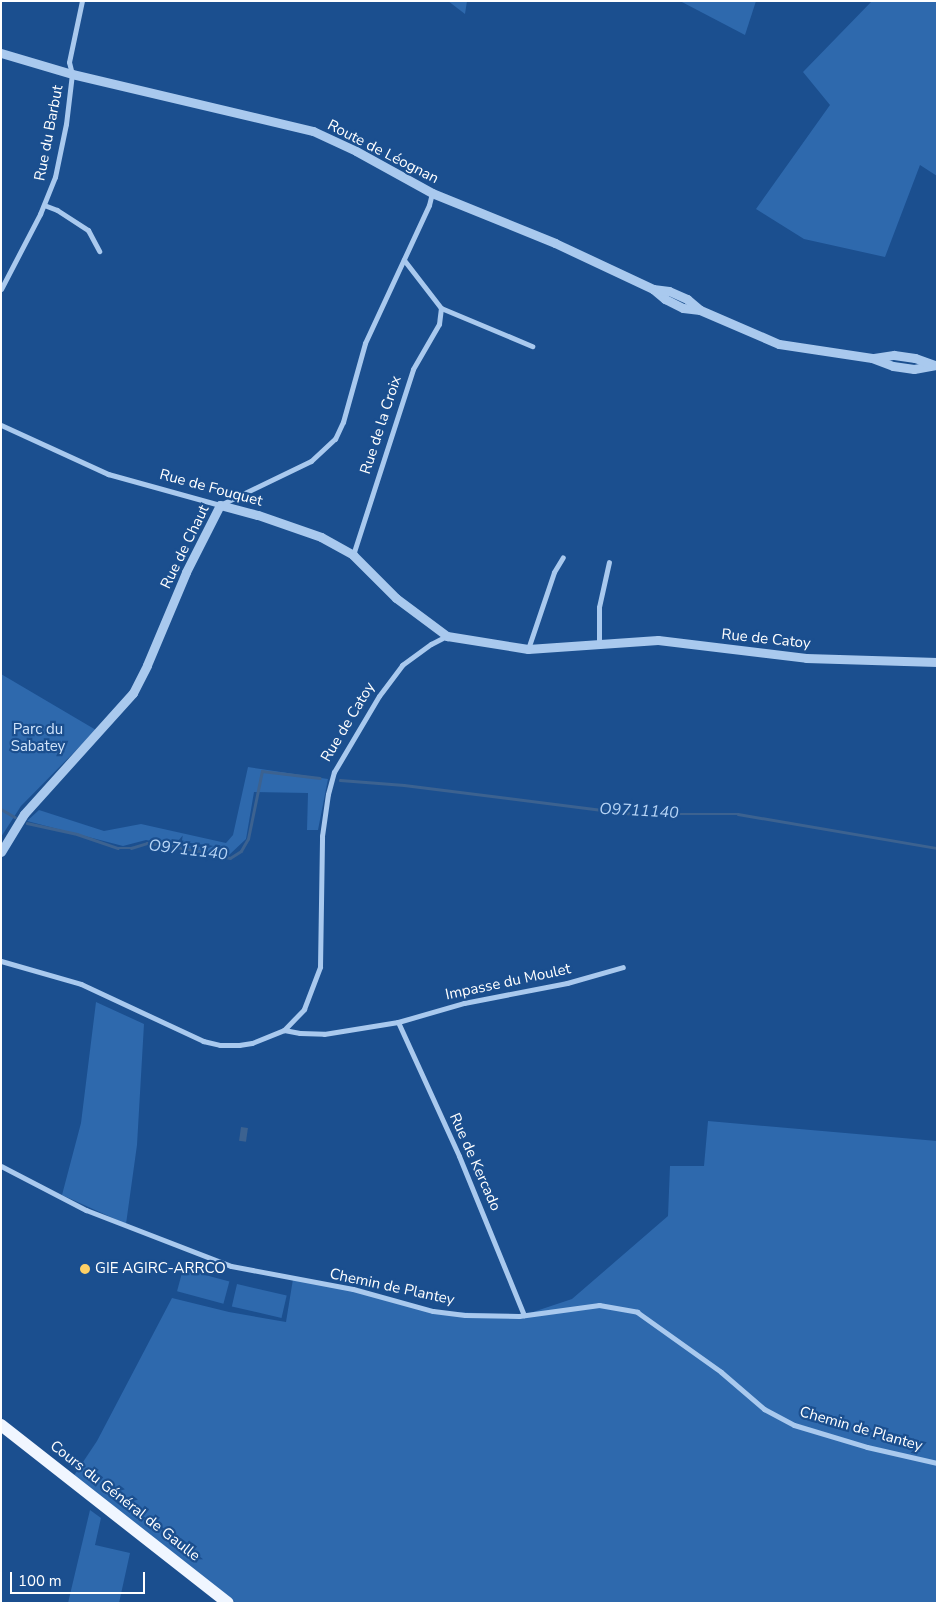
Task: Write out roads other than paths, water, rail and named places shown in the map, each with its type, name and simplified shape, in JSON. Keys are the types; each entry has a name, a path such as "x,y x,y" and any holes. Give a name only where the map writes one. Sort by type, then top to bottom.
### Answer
{"main road":[{"name":"Cours du Général de Gaulle","path":"1,1425 228,1603"}],"street":[{"name":"Rue du Barbut","path":"1,289 44,205 55,177 66,124 72,74 69,62 82,1"},
{"name":"Route de Léognan","path":"1,53 72,74 313,131 356,151 432,193 555,243 653,289 665,299 683,308 700,310 779,344 872,358 893,366 914,368 936,365"},
{"name":"Rue de Chaut","path":"1,852 24,814 132,694 147,665 186,572 220,505 311,461 335,438 343,422 365,343 404,260 432,193"},
{"path":"44,205 57,210 88,230 99,251"},
{"path":"404,260 441,308 532,346"},
{"name":"Rue de la Croix","path":"353,555 410,378 435,334 441,308"},
{"name":"Rue de Fouquet","path":"1,426 108,474 258,515 321,537 353,555 396,598 446,636"},
{"path":"528,649 554,572 563,557"},
{"path":"599,644 599,607 609,562"},
{"name":"Rue de Catoy","path":"1,961 81,984 203,1041 220,1045 239,1045 252,1043 284,1030 296,1020 304,1009 320,967 322,836 328,794 334,772 379,696 402,665 430,644 446,636 528,649 658,640 806,658 937,662"},
{"name":"Impasse du Moulet","path":"284,1030 308,1034 324,1034 398,1022 464,1003 567,983 624,967"},
{"name":"Rue de Kercado","path":"398,1022 465,1171 524,1315"},
{"name":"Chemin de Plantey","path":"1,1166 86,1210 231,1266 353,1289 433,1311 465,1315 524,1315 599,1305 637,1312 721,1372 764,1409 794,1425 867,1447 937,1463"}],"waterway":[{"name":"O9711140","path":"27,823 77,834 118,848 131,848 147,843 173,846 230,858 241,851 248,839 262,771 320,778"},
{"name":"O9711140","path":"340,780 404,785 633,814 738,814 937,848"},
{"name":"O9711140","path":"1,809 15,817"}],"place":[{"name":"GIE AGIRC-ARRCO","path":"85,1269"}],"park label":[{"name":"Parc du Sabatey","path":"38,738"}]}
